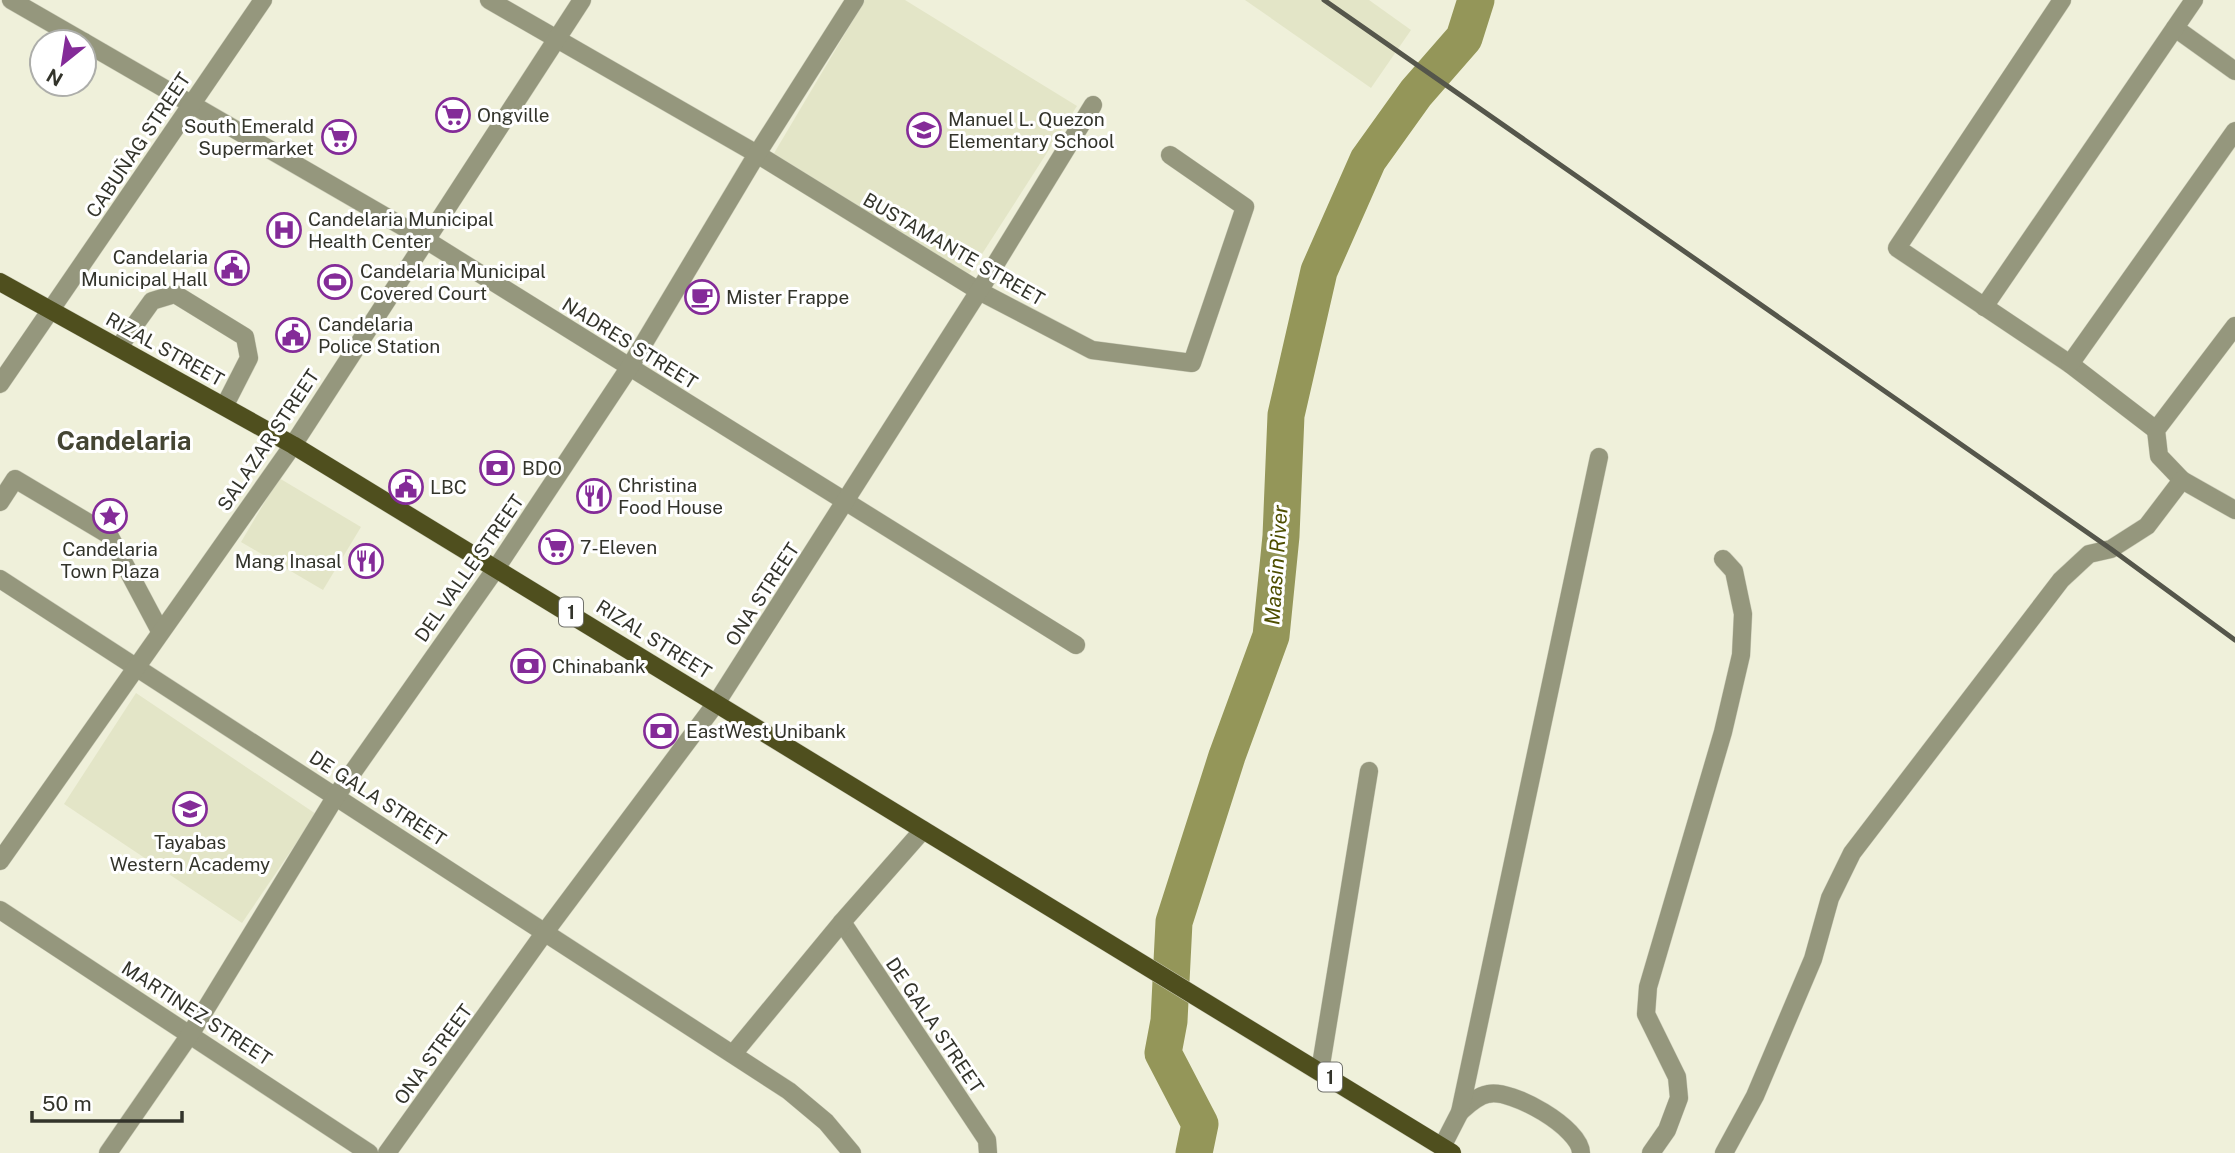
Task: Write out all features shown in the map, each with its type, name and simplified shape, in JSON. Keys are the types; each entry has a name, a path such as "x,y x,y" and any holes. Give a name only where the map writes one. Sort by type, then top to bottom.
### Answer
{"main road":[{"name":"RIZAL STREET","path":"0,282 293,445 1320,1070"},
{"name":"1","path":"1320,1070 1447,1150"}],"street":[{"name":"NADRES STREET","path":"11,0 60,28"},
{"name":"CABUÑAG STREET","path":"0,384 264,0"},
{"name":"BUSTAMANTE STREET","path":"489,0 757,154 979,291 1092,351 1192,363 1245,208 1170,155"},
{"name":"SALAZAR STREET","path":"0,861 293,445 582,0"},
{"name":"DEL VALLE STREET","path":"107,1153 191,1033 336,796 497,567 629,368 757,154 855,0"},
{"path":"2062,0 1897,248 2070,364 2156,429"},
{"path":"1984,307 2194,0"},
{"path":"2175,28 2235,72"},
{"name":"NADRES STREET","path":"98,50 426,240 1076,645"},
{"name":"ONA STREET","path":"387,1153 545,932 717,702 979,291 1093,105"},
{"path":"2070,364 2235,131"},
{"path":"119,347 152,301 175,294 245,337 249,358 225,405"},
{"path":"2235,326 2156,429 2159,456 2182,480 2235,510"},
{"path":"1447,1150 1460,1112 1599,457"},
{"path":"0,502 15,480 109,535 160,632"},
{"path":"1724,1153 1765,1071 1813,959 1830,898 1852,853 2075,564 2089,554 2111,549 2147,526 2182,480"},
{"path":"1651,1153 1667,1130 1679,1098 1677,1077 1646,1014 1648,988 1719,745 1741,655 1743,614 1734,571 1723,559"},
{"name":"DE GALA STREET","path":"0,579 789,1091 826,1122 852,1153"},
{"path":"1320,1070 1369,771"},
{"path":"733,1054 842,922 923,830"},
{"name":"MARTINEZ STREET","path":"0,910 191,1033 369,1153"},
{"name":"DE GALA STREET","path":"842,922 987,1140 988,1153"},
{"path":"1460,1112 1489,1093 1515,1096 1571,1130 1581,1153"}],"shaded area":[{"name":"Manuel L. Quezon Elementary School","path":"865,0 905,0 1077,106 964,282 773,155"},
{"path":"1245,0 1369,0 1411,30 1371,88"},
{"path":"279,478 361,527 323,590 241,542"},
{"name":"Tayabas Western Academy","path":"136,693 316,814 242,923 64,804"}],"waterway":[{"name":"Maasin River","path":"1194,1153 1200,1124 1163,1053 1169,1021 1174,922 1227,756 1271,636 1281,536 1286,415 1319,271 1368,160 1416,93 1464,38 1476,0"}],"railway":[{"path":"1324,0 2111,549 2235,640"}],"place":[{"name":"Ongville","path":"453,115"},
{"name":"Manuel L. Quezon Elementary School","path":"924,130"},
{"name":"South Emerald Supermarket","path":"339,137"},
{"name":"Candelaria Municipal Health Center","path":"284,230"},
{"name":"Candelaria Municipal Hall","path":"232,268"},
{"name":"Candelaria Municipal Covered Court","path":"335,282"},
{"name":"Mister Frappe","path":"702,297"},
{"name":"Candelaria Police Station","path":"293,335"},
{"name":"BDO","path":"497,468"},
{"name":"LBC","path":"406,487"},
{"name":"Christina Food House","path":"594,496"},
{"name":"Candelaria Town Plaza","path":"110,516"},
{"name":"7-Eleven","path":"556,547"},
{"name":"Mang Inasal","path":"366,561"},
{"name":"Chinabank","path":"528,666"},
{"name":"EastWest Unibank","path":"661,731"},
{"name":"Tayabas Western Academy","path":"190,809"}],"district":[{"name":"Candelaria","path":"124,440"}]}
